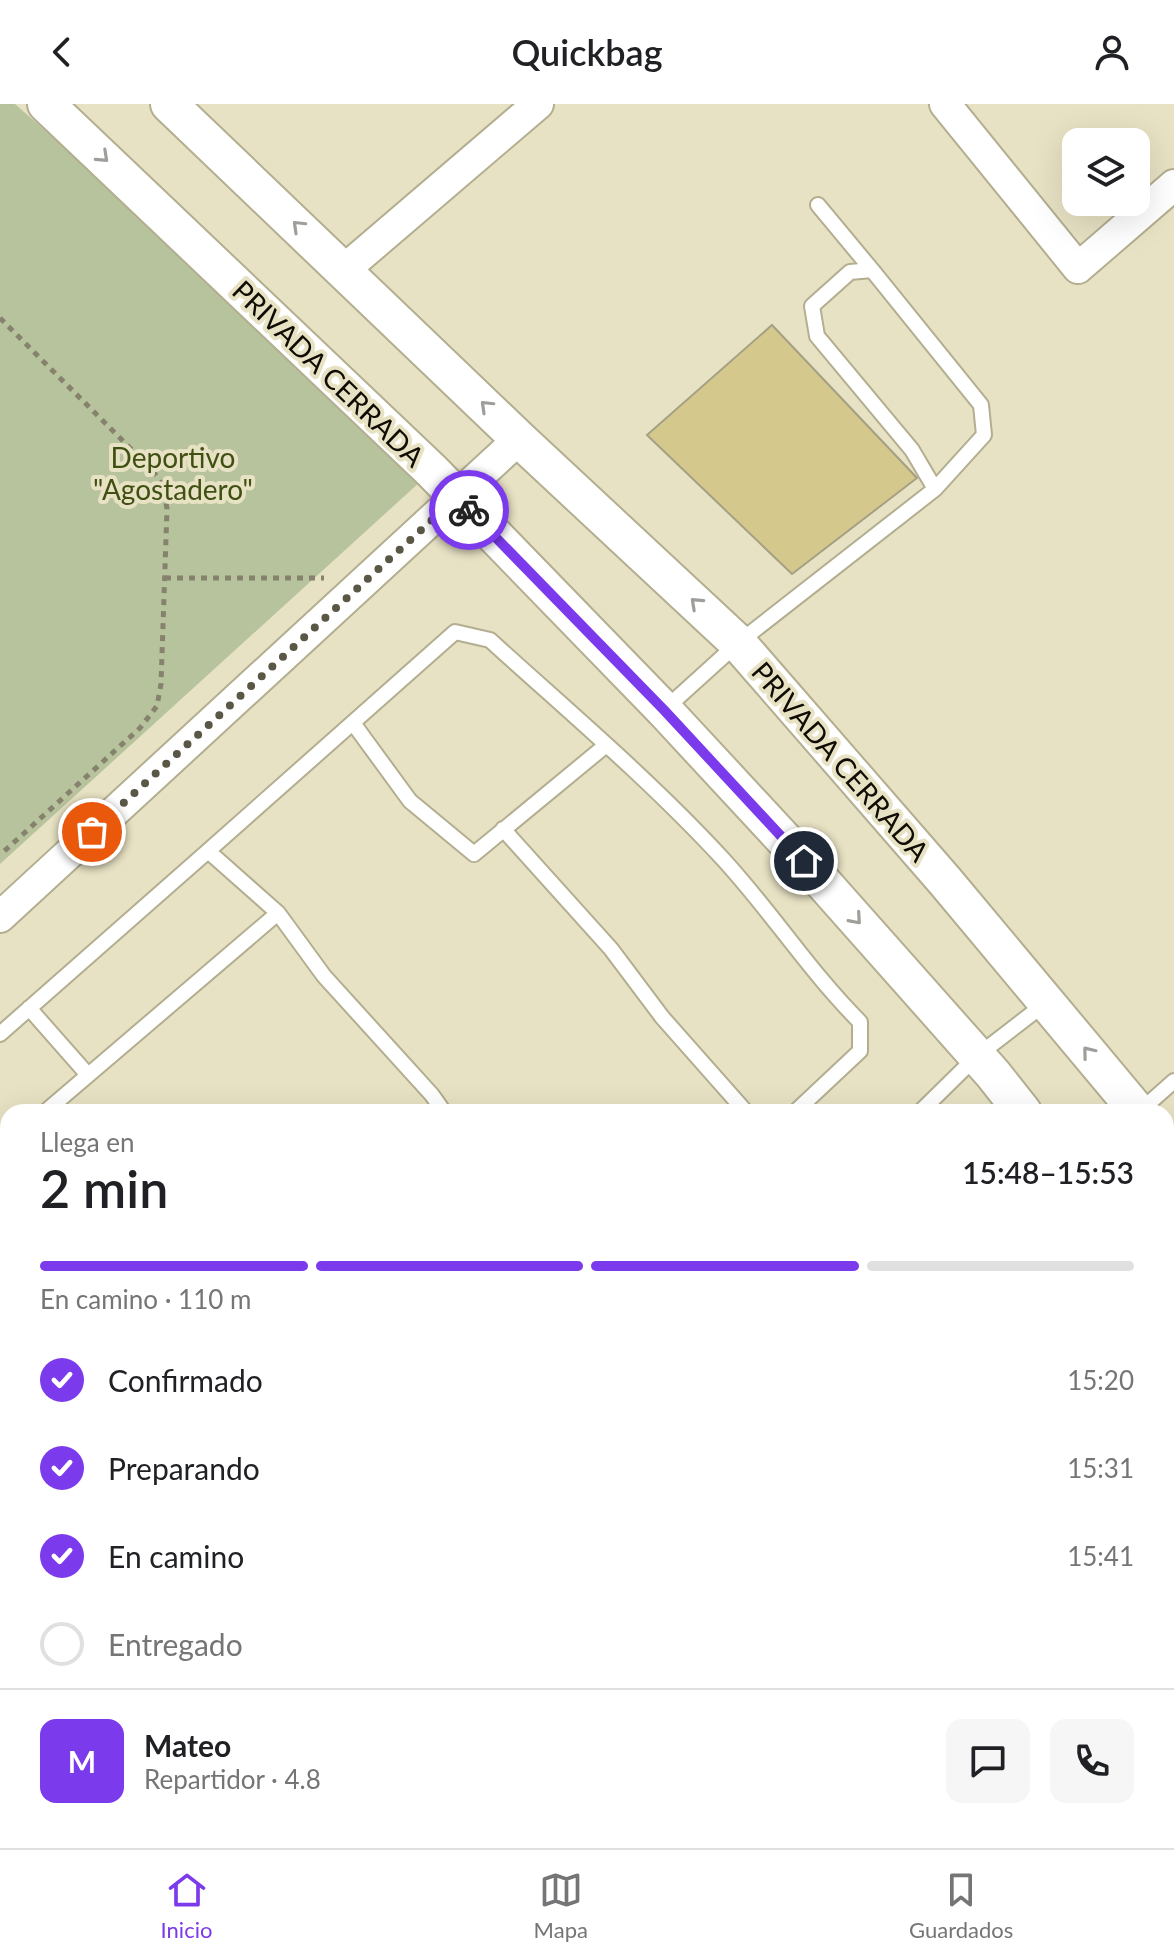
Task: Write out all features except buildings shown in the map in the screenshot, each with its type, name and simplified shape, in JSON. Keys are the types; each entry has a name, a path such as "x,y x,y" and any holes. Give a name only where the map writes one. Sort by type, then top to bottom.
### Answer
{"street":[{"name":"PRIVADA CERRADA","path":"46,104 457,497 664,710 804,861 1016,1104"},
{"name":"PRIVADA CERRADA","path":"169,104 519,439 738,643 1048,1002 1131,1104"},
{"path":"958,109 1078,268 1174,185"},
{"path":"344,270 517,111"},
{"path":"0,917 519,439"}],"lane":[{"path":"664,710 738,643 935,489 984,435 981,405 818,205"},
{"path":"872,270 850,272 812,306 817,336 912,450 935,489"},
{"path":"0,1034 455,632 490,640 721,857 776,920 825,986 860,1022 860,1051 804,1104"},
{"path":"353,723 410,801 474,854 605,746"},
{"path":"503,829 601,938 662,1017 739,1104"},
{"path":"208,851 278,913 324,976 438,1104"},
{"path":"54,1104 278,913"},
{"path":"928,1104 977,1056 1048,1002"},
{"path":"29,1008 88,1075"},
{"path":"1147,1104 1174,1081"}],"path":[{"path":"0,318 153,471 163,486 167,509 161,684 157,706 140,728 0,855"},
{"path":"165,578 369,578"}],"green space":[{"name":"Deportivo \"Agostadero\"","path":"0,104 15,104 432,471 0,864"}],"way so far":[{"path":"92,832 457,497 469,510"}],"route":[{"path":"469,510 664,710 804,861"}]}
